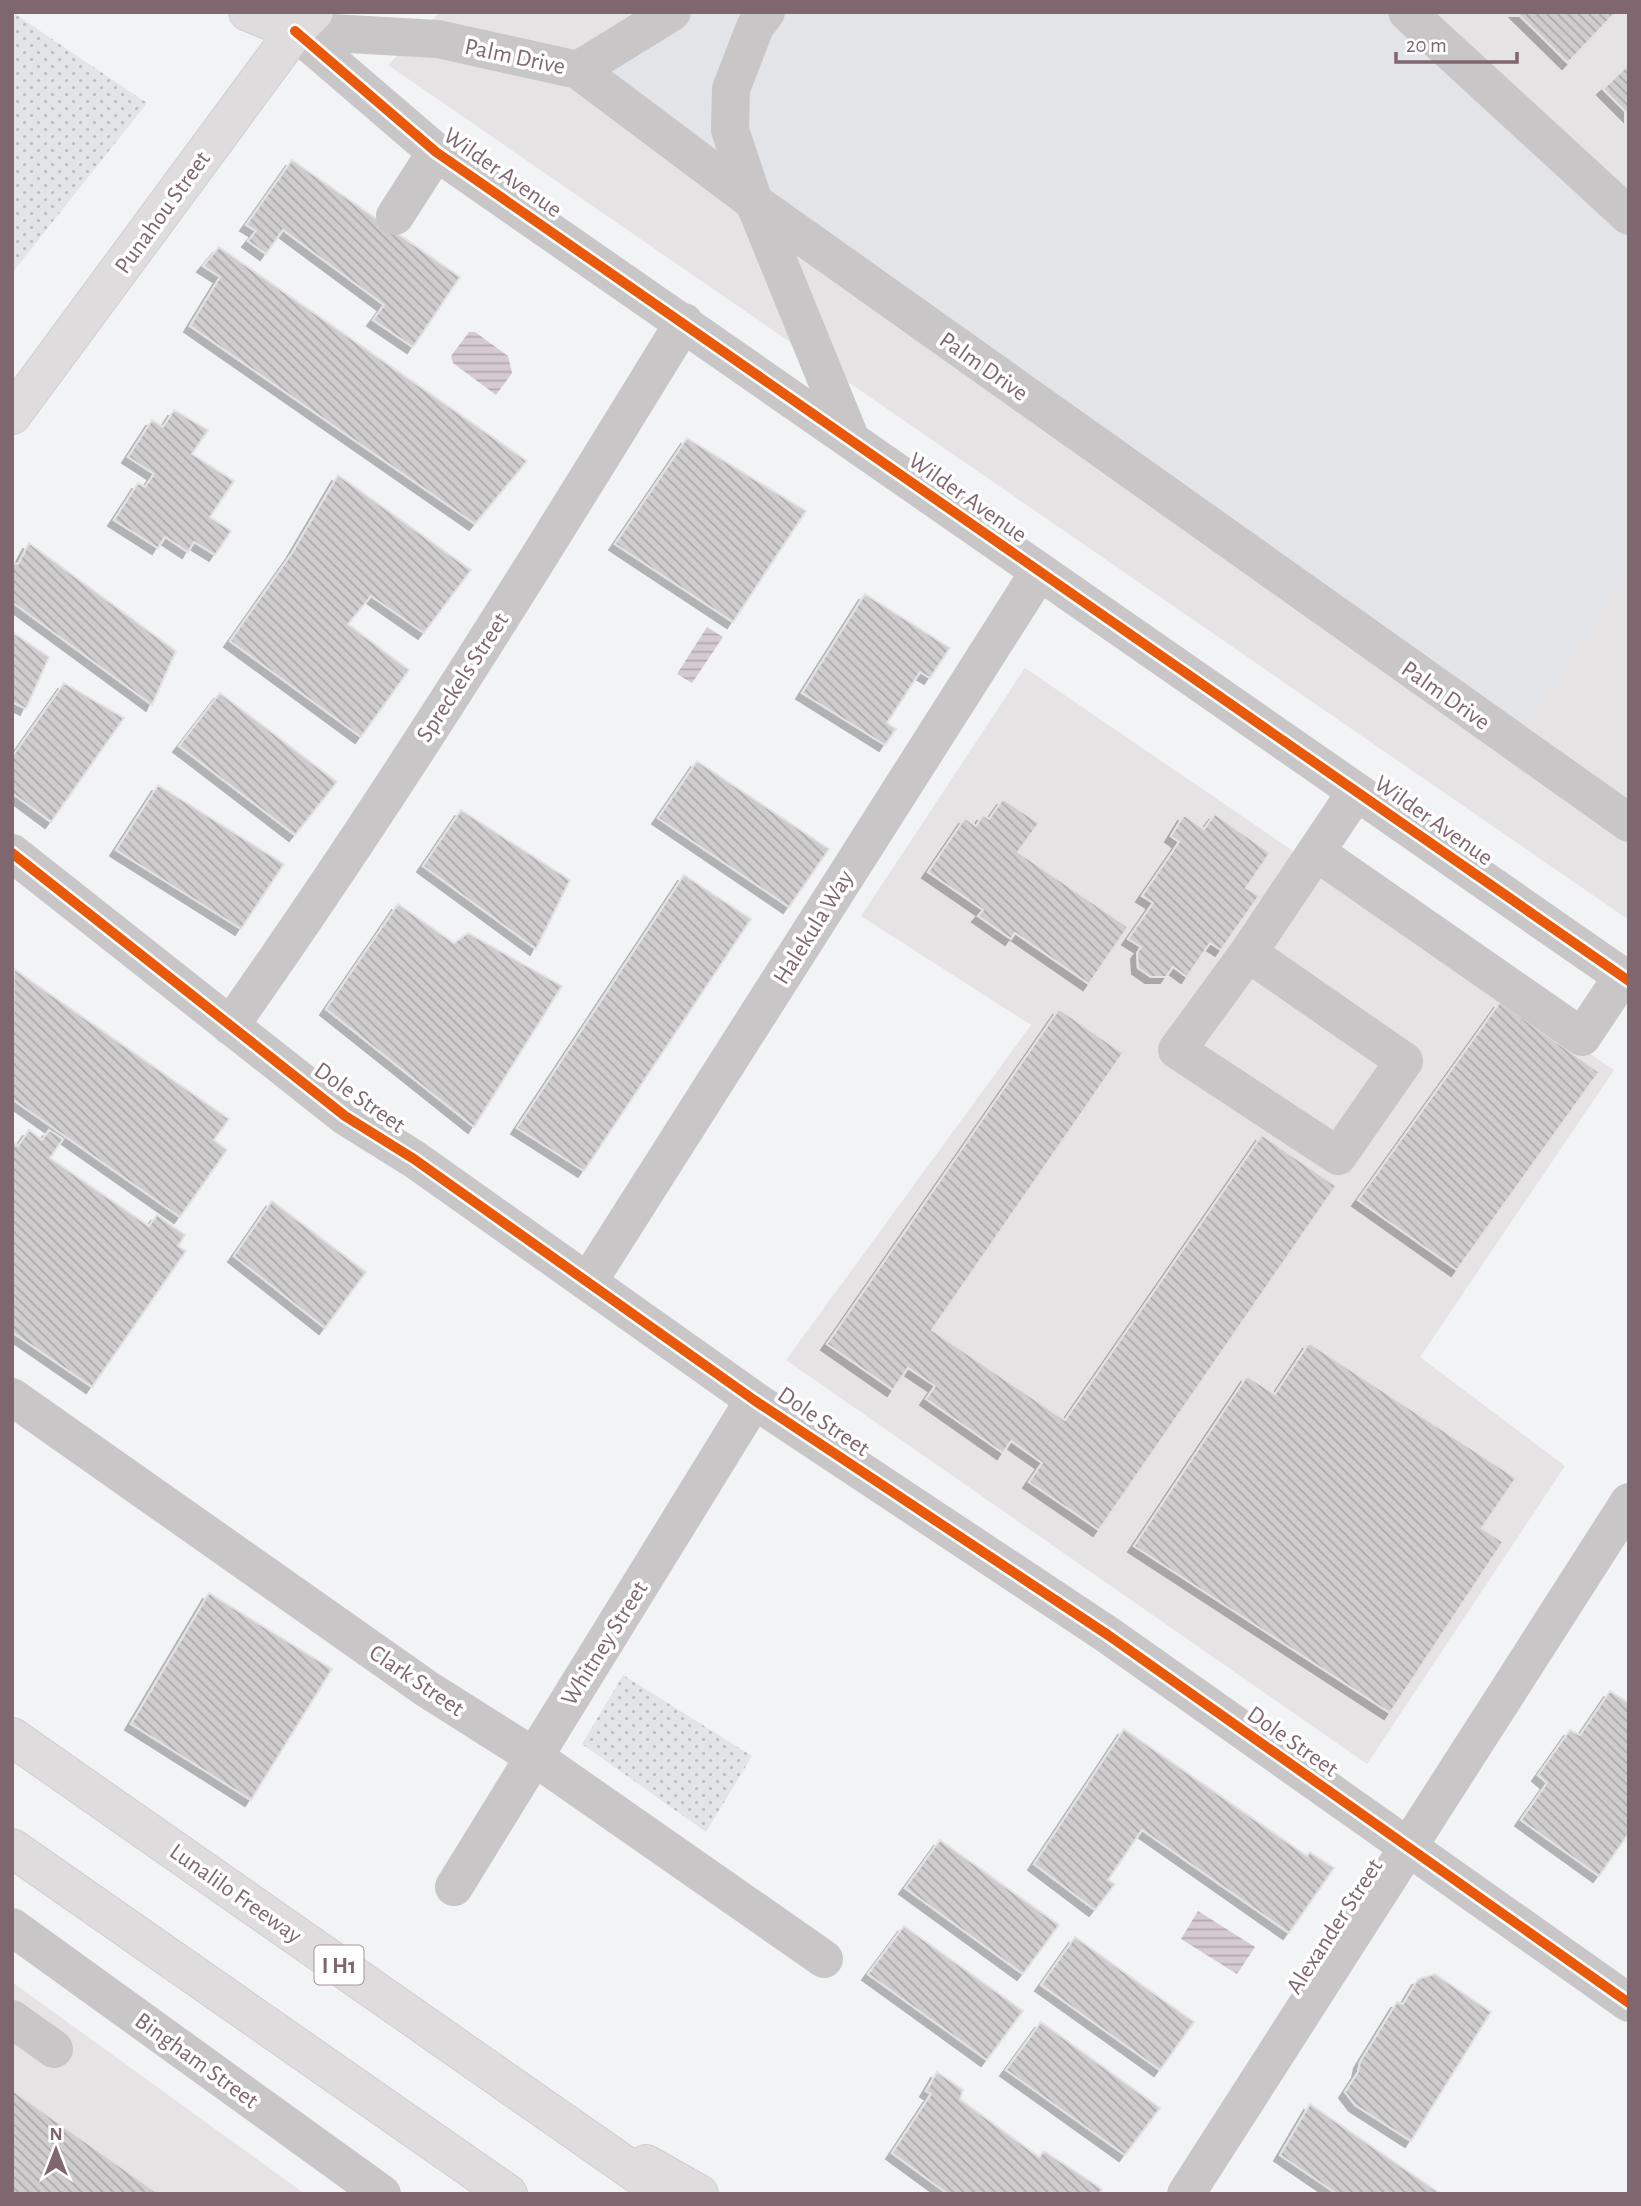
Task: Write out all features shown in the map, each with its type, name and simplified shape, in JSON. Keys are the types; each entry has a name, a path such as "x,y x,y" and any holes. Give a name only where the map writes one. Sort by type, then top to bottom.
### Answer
{"main road":[{"name":"Wilder Avenue","path":"248,12 304,22"},
{"name":"Punahou Street","path":"12,415 304,22"},
{"name":"Lunalilo Freeway","path":"12,1737 666,2194"},
{"path":"12,1848 508,2194"},
{"path":"553,2113 699,2194"}],"street":[{"path":"578,70 672,12"},
{"path":"766,12 755,27 731,89 730,130 754,202 851,440"},
{"path":"1406,12 1629,216"},
{"name":"Palm Drive","path":"304,22 438,39 578,70 754,202 1629,823"},
{"name":"Wilder Avenue","path":"304,22 436,152 1626,979"},
{"path":"394,216 436,152"},
{"name":"Spreckels Street","path":"230,1026 304,920 490,634 684,322"},
{"name":"Halekula Way","path":"588,1282 1039,572"},
{"path":"1248,953 1404,1061 1338,1156 1177,1050 1248,953 1356,792"},
{"path":"1316,852 1582,1037 1626,979"},
{"name":"Dole Street","path":"12,853 345,1116 414,1160 754,1400 1108,1635 1342,1801 1411,1846 1629,2003"},
{"name":"Clark Street","path":"12,1397 427,1689 533,1756 824,1959"},
{"name":"Whitney Street","path":"454,1887 754,1400"},
{"name":"Alexander Street","path":"1186,2194 1222,2133 1411,1846 1629,1503"},
{"name":"Bingham Street","path":"12,1927 382,2194"},
{"path":"12,2019 54,2049"}],"shaded area":[{"path":"12,12 147,103 12,273"},
{"path":"440,12 1629,12 1629,920 388,65"},
{"path":"679,12 1407,12 1629,216 1629,572 1513,743 578,70"},
{"path":"469,332 475,332 508,356 512,373 496,395 453,363 451,356"},
{"path":"707,627 723,637 692,683 677,674"},
{"path":"1025,668 1614,1070 1420,1357 1565,1466 1367,1764 786,1360 1031,1025 861,916"},
{"path":"623,1675 752,1756 706,1832 582,1744"},
{"path":"1198,1911 1255,1947 1237,1974 1181,1939"},
{"path":"12,1982 305,2194 12,2194"}],"building":[{"path":"1516,12 1616,12 1568,63"},
{"path":"1629,64 1629,115 1603,89"},
{"path":"292,160 460,277 413,347 373,320 384,305 283,230 266,254 248,241 256,231 246,225"},
{"path":"219,247 527,461 475,524 190,326 220,277 203,266"},
{"path":"174,410 208,430 192,454 234,481 210,517 231,531 215,555 194,542 188,552 165,537 158,548 114,520 138,483 145,487 154,474 128,457 152,420 163,427"},
{"path":"687,438 806,511 733,622 615,544"},
{"path":"338,475 471,570 424,633 371,596 348,624 409,670 361,737 230,641 292,553"},
{"path":"29,543 176,651 152,705 12,602 12,563 18,564"},
{"path":"865,594 950,648 930,678 920,672 887,723 896,729 885,745 802,693"},
{"path":"12,632 49,657 26,709 12,702"},
{"path":"64,683 124,718 51,822 12,793 12,757"},
{"path":"220,693 337,782 295,835 179,746"},
{"path":"697,761 829,849 789,907 658,818"},
{"path":"158,785 284,864 241,929 116,850"},
{"path":"1003,799 1039,823 1018,852 1128,927 1089,984 1015,933 1011,939 978,916 983,910 928,872 965,818 976,826 983,815 989,819"},
{"path":"461,810 570,880 536,949 423,866"},
{"path":"1215,814 1270,853 1246,888 1259,896 1221,950 1210,943 1187,977 1173,967 1166,977 1151,977 1138,968 1137,953 1141,947 1128,939 1153,903 1142,896 1179,842 1171,836 1184,815 1204,829"},
{"path":"684,875 751,919 584,1171 517,1128"},
{"path":"398,904 454,943 468,933 562,986 474,1127 326,1009"},
{"path":"14,969 229,1119 214,1140 227,1150 180,1217 12,1099"},
{"path":"1500,1002 1599,1072 1457,1270 1358,1200"},
{"path":"1059,1009 1123,1053 932,1330 1065,1420 1262,1135 1336,1186 1099,1530 1029,1482 1042,1463 1011,1441 1003,1453 926,1399 935,1386 908,1368 893,1390 827,1344"},
{"path":"29,1130 42,1140 49,1130 63,1139 50,1158 149,1226 157,1215 185,1235 178,1246 186,1251 92,1387 12,1332 12,1141 18,1146"},
{"path":"272,1201 366,1272 325,1328 234,1256"},
{"path":"1309,1343 1516,1478 1482,1528 1503,1542 1390,1713 1134,1546 1247,1376 1275,1394"},
{"path":"209,1593 332,1669 251,1800 131,1724"},
{"path":"1610,1691 1629,1703 1629,1833 1599,1876 1521,1820 1547,1783 1538,1775 1570,1730 1580,1735"},
{"path":"1124,1729 1307,1856 1310,1852 1334,1868 1289,1933 1142,1830 1108,1880 1115,1884 1095,1910 1034,1864"},
{"path":"940,1840 1059,1925 1023,1974 905,1888"},
{"path":"904,1926 1023,2011 987,2060 868,1974"},
{"path":"1075,1937 1194,2022 1160,2070 1041,1985"},
{"path":"1435,1974 1491,2012 1411,2141 1355,2105 1345,2092 1397,2002 1403,2004 1418,1979"},
{"path":"1041,2022 1160,2108 1125,2155 1006,2070"},
{"path":"937,2072 963,2090 960,2099 1039,2157 1044,2151 1102,2189 1099,2194 948,2194 892,2153 931,2094 926,2091"},
{"path":"12,2090 159,2194 12,2194"},
{"path":"1310,2104 1441,2194 1337,2194 1280,2155"}],"cycle path":[{"path":"295,31 436,152 1629,981"},
{"path":"12,853 345,1116 414,1159 754,1400 1108,1635 1629,2003"}]}
